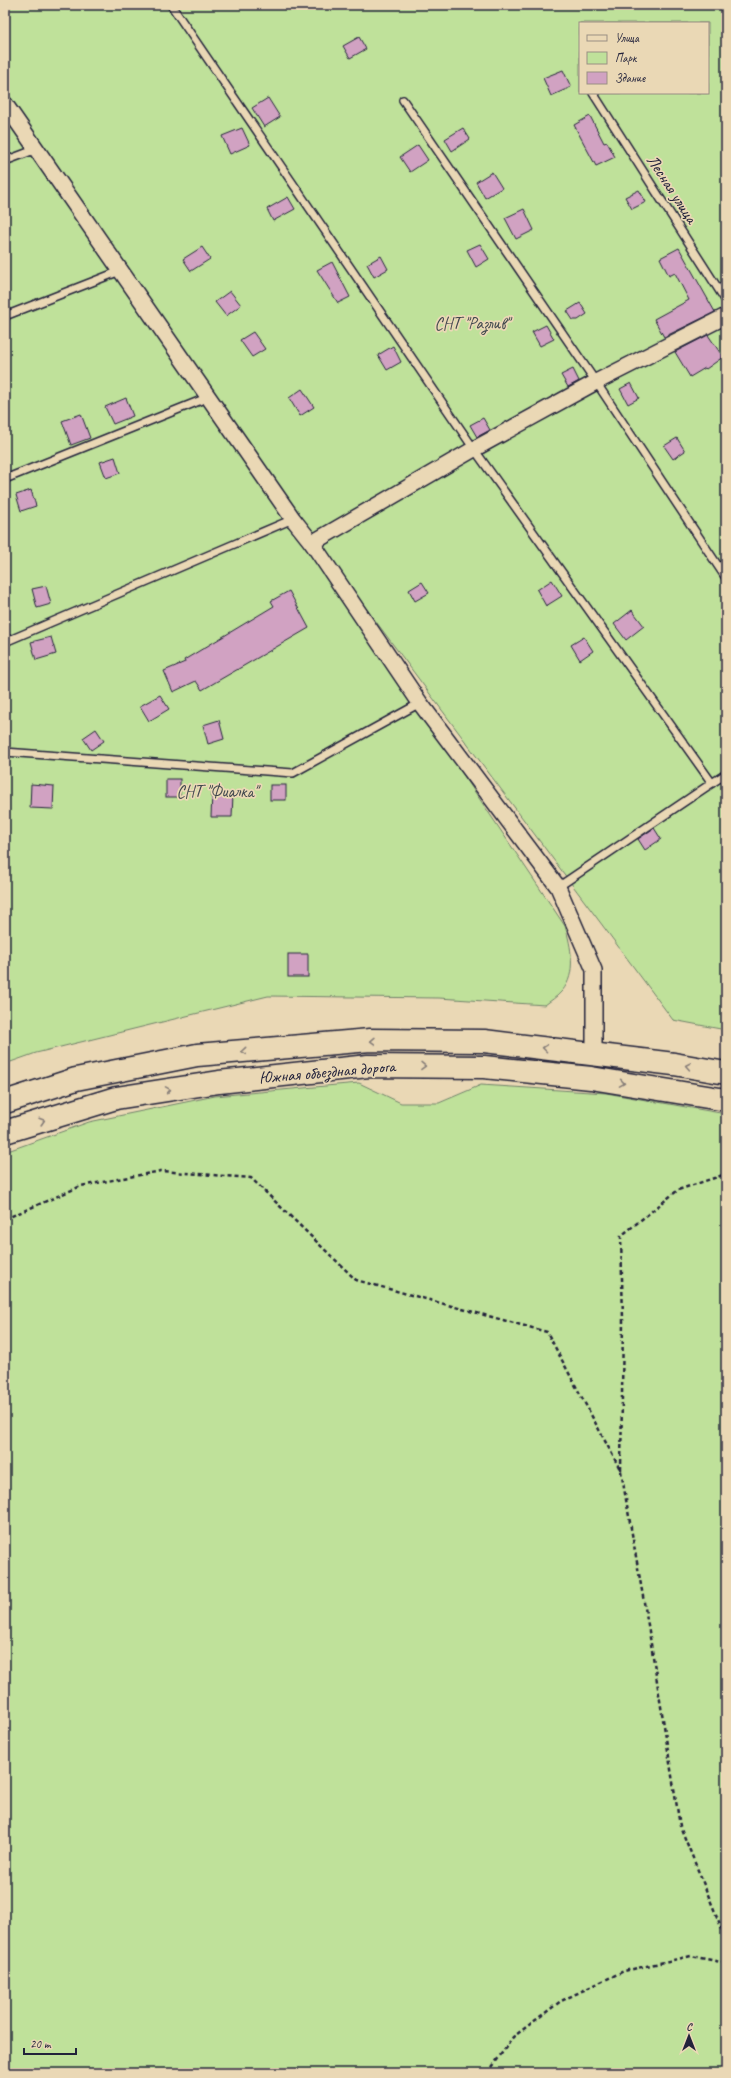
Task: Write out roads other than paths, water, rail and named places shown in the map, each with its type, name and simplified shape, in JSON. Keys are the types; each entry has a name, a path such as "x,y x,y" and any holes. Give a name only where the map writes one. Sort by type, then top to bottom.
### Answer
{"main road":[{"name":"Южная объездная дорога","path":"5,1102 76,1079 197,1055 370,1040 484,1041 594,1054 726,1073"},
{"path":"565,1076 568,1051"},
{"path":"591,1078 594,1054"},
{"name":"Южная объездная дорога","path":"5,1132 116,1098 219,1082 368,1066 484,1067 591,1078 726,1100"}],"street":[{"path":"5,104 293,519 312,543 420,703 558,887 594,970 594,1054"},
{"path":"312,543 474,449 596,382 726,316"}],"lane":[{"path":"171,5 474,449 712,783"},
{"name":"Лесная улица","path":"594,94 726,301"},
{"path":"403,100 596,382 726,578"},
{"path":"5,161 37,149"},
{"path":"5,316 120,271"},
{"path":"5,479 209,397"},
{"path":"5,642 293,519"},
{"path":"5,752 293,773 420,703"},
{"path":"558,887 726,774"}],"park label":[{"name":"СНТ \"Разлив\"","path":"472,323"},
{"name":"СНТ \"Фиалка\"","path":"217,791"}]}
